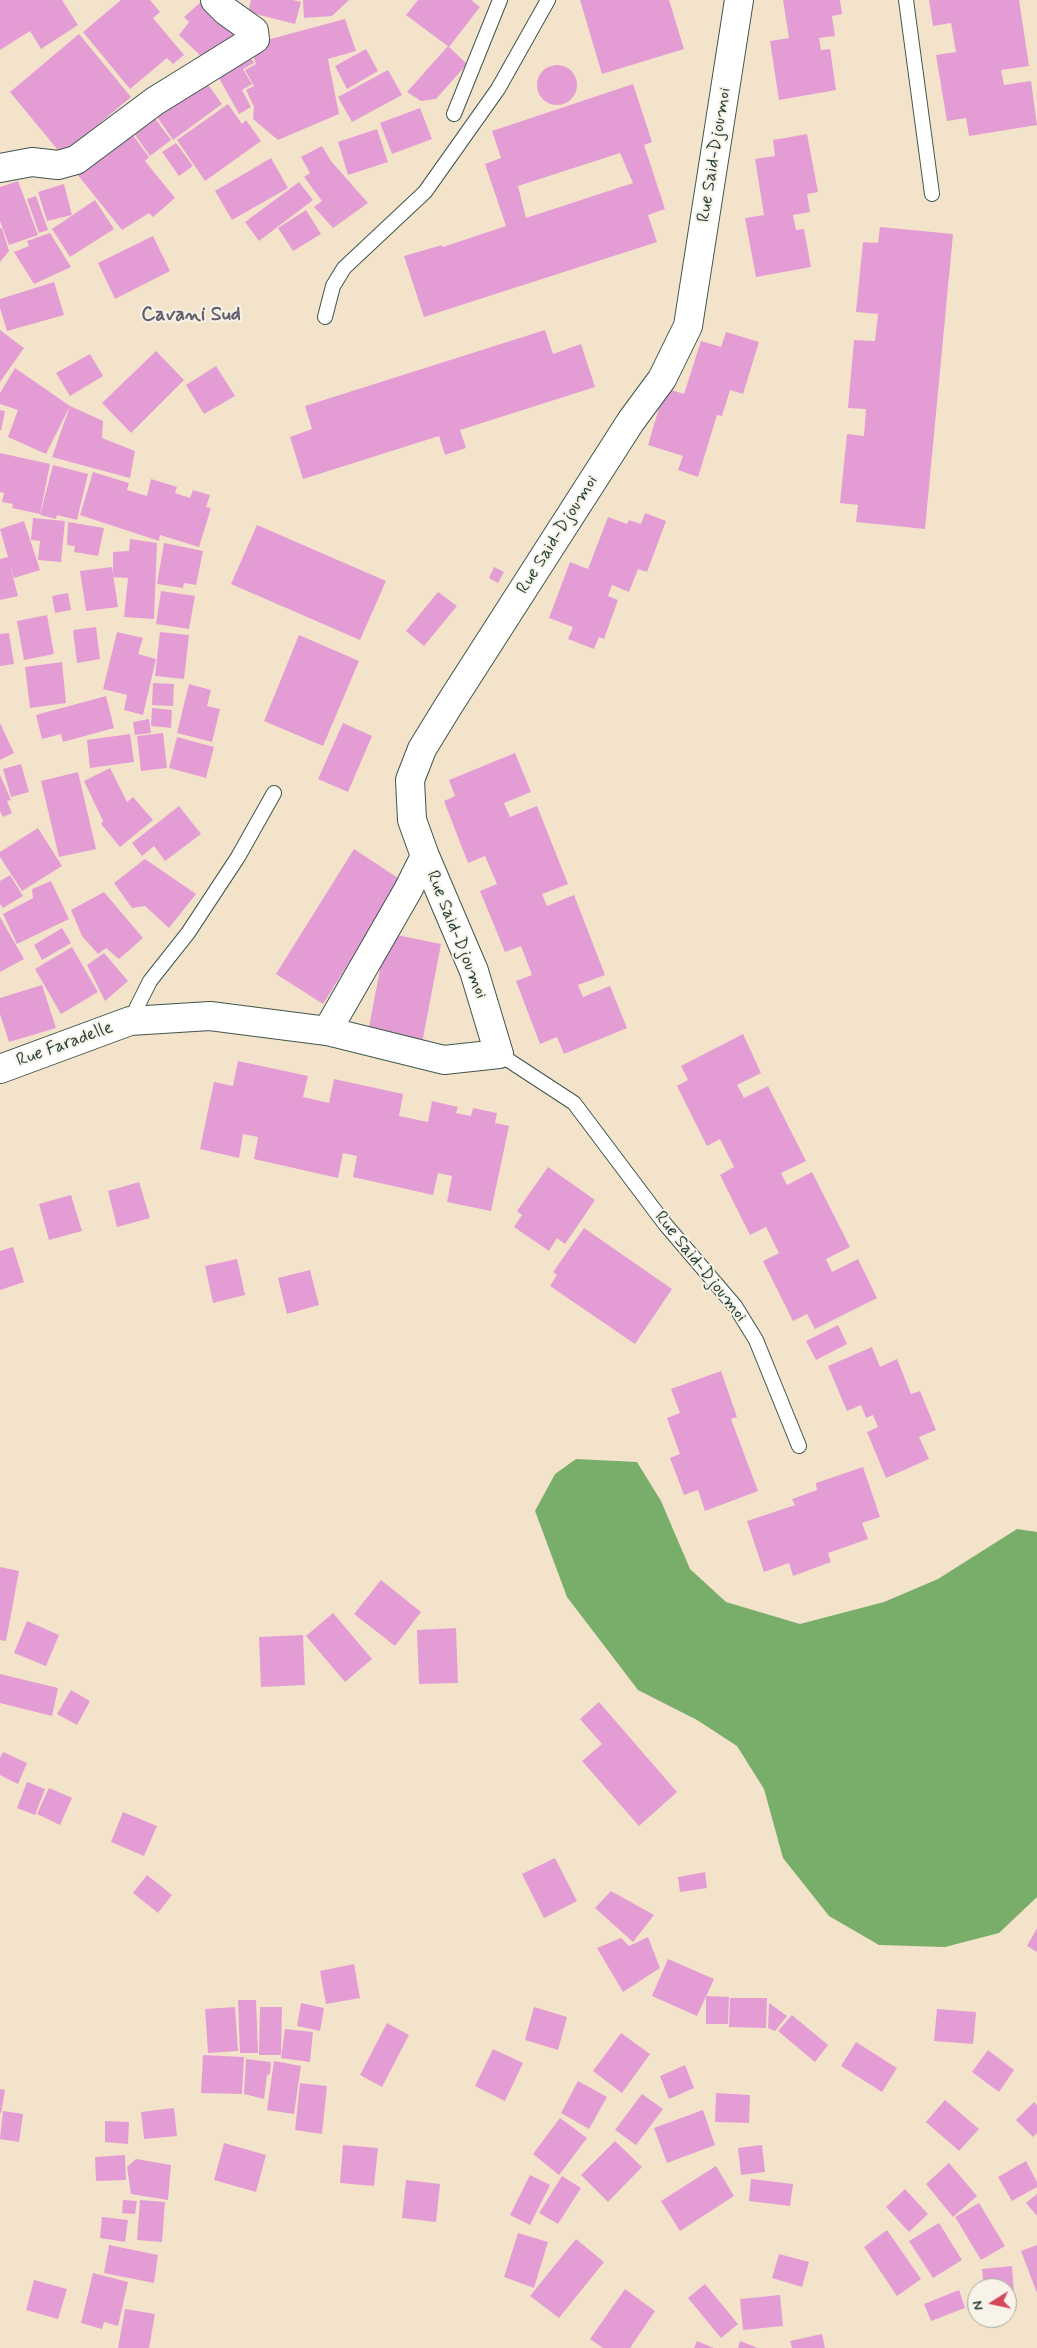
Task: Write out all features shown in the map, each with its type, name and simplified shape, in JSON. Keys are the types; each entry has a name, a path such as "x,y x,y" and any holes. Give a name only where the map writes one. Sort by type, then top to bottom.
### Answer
{"street":[{"path":"0,168 32,162 58,165 76,160 155,101 255,39 254,31 226,12 215,0"},
{"name":"Rue Said-Djoumoi","path":"499,1054 474,971 425,856 412,820 410,780 422,749 631,421 662,380 688,326 739,0"},
{"path":"328,1031 408,890 425,856"},
{"path":"130,1022 210,1016 328,1031 444,1060 499,1054"},
{"name":"Rue Faradelle","path":"0,1069 130,1022"}],"lane":[{"path":"454,114 470,77 494,9 500,0"},
{"path":"325,317 332,286 344,268 425,192 498,89 548,0"},
{"path":"906,0 932,194"},
{"path":"130,1022 150,981 188,933 238,857 274,793"},
{"name":"Rue Said-Djoumoi","path":"499,1054 574,1103 665,1224 735,1306 756,1340 799,1446"}],"green space":[{"path":"576,1459 637,1462 661,1501 690,1569 726,1602 800,1624 884,1602 938,1579 1017,1529 1037,1532 1037,1897 999,1933 945,1947 879,1945 829,1916 783,1858 764,1789 737,1746 697,1720 638,1690 567,1597 535,1511 555,1474"}],"building":[{"path":"0,0 62,0 78,25 41,49 30,31 0,50"},
{"path":"121,0 150,0 160,12 153,18 184,55 173,64 167,58 130,89 83,32"},
{"path":"203,0 243,40 208,63 179,35 189,22 184,17"},
{"path":"251,0 293,0 301,2 295,24 248,12"},
{"path":"303,0 349,0 332,16 304,18"},
{"path":"418,0 471,0 480,7 449,47 406,15"},
{"path":"580,0 669,0 684,49 602,74"},
{"path":"783,0 840,0 842,14 832,16 835,36 819,38 821,50 830,49 836,90 779,100 770,41 789,38"},
{"path":"929,0 1019,0 1029,66 1001,70 1004,85 1031,81 1037,125 969,136 966,118 947,121 936,55 956,52 951,23 933,26"},
{"path":"345,19 356,51 328,59 339,114 278,140 253,119 254,107 246,90 254,86 245,70 256,64 253,56 259,53 263,41"},
{"path":"79,34 131,97 62,155 10,92"},
{"path":"448,46 467,64 436,99 421,101 407,92"},
{"path":"366,49 378,71 347,89 335,66"},
{"path":"247,51 254,63 243,69 252,84 242,90 251,107 239,114 214,69"},
{"path":"557,65 571,71 577,85 571,99 557,105 543,99 537,85 543,71"},
{"path":"388,70 402,95 352,122 338,97"},
{"path":"204,79 222,104 173,140 155,114"},
{"path":"633,84 652,142 644,145 665,209 648,215 657,242 424,317 404,256 442,245 443,247 506,226 485,164 501,158 492,131","holes":["620,153 633,183 526,218 518,186"]},
{"path":"228,104 242,124 246,120 261,141 205,181 177,140"},
{"path":"420,108 432,139 392,154 380,123"},
{"path":"154,117 171,140 150,156 133,132"},
{"path":"377,129 388,162 348,175 338,142"},
{"path":"129,130 149,157 145,161 175,198 153,217 149,213 122,230 77,174"},
{"path":"807,134 818,192 807,194 810,212 793,215 796,230 804,229 811,267 756,277 745,218 764,215 755,159 775,156 773,140"},
{"path":"176,143 193,166 179,176 162,152"},
{"path":"322,146 331,161 368,203 333,228 314,207 322,201 304,177 310,173 301,157"},
{"path":"271,158 288,188 232,220 215,191"},
{"path":"18,181 38,235 9,245 0,221 0,187"},
{"path":"299,182 313,200 259,241 245,222"},
{"path":"64,184 72,215 47,221 38,192"},
{"path":"36,196 48,230 39,233 27,199"},
{"path":"95,200 114,229 70,257 52,229"},
{"path":"306,210 321,234 293,251 278,228"},
{"path":"880,227 953,234 925,529 856,522 858,505 840,503 847,434 864,436 866,409 848,408 854,340 875,341 878,314 856,312 863,242 878,243"},
{"path":"0,228 2,228 9,251 0,262"},
{"path":"50,233 71,267 34,284 14,252 29,246 27,241"},
{"path":"153,236 170,271 115,299 98,263"},
{"path":"54,282 64,315 7,331 0,308 0,299"},
{"path":"0,330 24,348 0,382"},
{"path":"545,330 553,354 581,344 595,387 460,430 466,448 445,455 439,436 303,479 290,437 312,429 305,406"},
{"path":"726,332 759,342 743,394 730,390 722,416 717,415 698,477 678,470 683,456 648,445 665,388 684,394 701,341 721,347"},
{"path":"156,351 184,380 131,433 102,403"},
{"path":"90,354 103,376 70,396 56,373"},
{"path":"216,366 235,396 204,414 186,385"},
{"path":"15,368 70,406 46,454 8,437 18,410 0,404 0,393"},
{"path":"70,406 103,421 102,438 135,451 130,478 52,457"},
{"path":"0,410 5,411 1,431 0,430"},
{"path":"0,453 50,464 40,514 12,508 13,504 2,502 4,493 0,492"},
{"path":"53,465 88,474 77,520 57,515 56,519 40,515"},
{"path":"93,472 129,483 127,490 147,496 151,479 177,487 175,493 190,498 193,490 210,495 206,507 211,508 199,547 160,535 159,541 80,515"},
{"path":"645,513 666,521 647,572 638,569 629,592 612,585 608,596 618,600 604,639 599,637 594,649 568,639 573,627 549,618 570,562 588,569 608,517 627,524 629,520 641,524"},
{"path":"33,518 65,521 61,562 38,560 40,541 31,540"},
{"path":"24,521 40,570 14,578 10,565 18,596 0,600 0,559 8,557 0,529"},
{"path":"68,522 104,528 98,556 74,552 75,546 67,545"},
{"path":"257,525 386,581 360,640 231,584"},
{"path":"130,539 157,543 154,619 124,617 128,578 113,577 113,552 129,551"},
{"path":"164,543 203,551 196,585 184,583 183,588 157,584"},
{"path":"112,567 118,607 86,611 80,571"},
{"path":"494,567 504,572 498,583 489,578"},
{"path":"161,591 195,596 189,629 156,624"},
{"path":"438,592 457,606 424,646 406,631"},
{"path":"68,593 71,610 55,613 52,596"},
{"path":"47,615 54,654 24,660 17,621"},
{"path":"96,627 100,659 77,663 73,630"},
{"path":"117,632 143,638 138,654 156,659 143,715 124,710 127,695 103,689"},
{"path":"160,632 189,635 184,679 155,676"},
{"path":"9,633 14,664 0,666 0,634"},
{"path":"299,635 359,661 323,746 264,721"},
{"path":"62,662 66,703 30,708 25,667"},
{"path":"153,683 174,684 173,706 152,705"},
{"path":"189,684 211,690 207,706 220,709 212,742 177,733"},
{"path":"106,696 114,728 63,742 61,734 42,739 36,715"},
{"path":"152,708 172,710 171,728 151,726"},
{"path":"149,719 151,733 135,735 133,722"},
{"path":"0,723 14,753 0,760"},
{"path":"343,723 372,736 348,792 318,779"},
{"path":"163,733 167,768 141,771 137,736"},
{"path":"130,734 134,762 90,768 87,740"},
{"path":"177,737 214,747 206,778 169,768"},
{"path":"515,753 531,792 504,803 510,817 537,806 568,884 542,894 547,906 574,895 605,975 578,985 583,997 610,986 627,1028 564,1054 557,1037 540,1044 516,981 532,975 521,946 505,952 480,891 497,884 485,856 468,863 444,801 455,796 449,780"},
{"path":"21,764 29,792 11,797 3,769"},
{"path":"110,768 127,802 133,797 153,820 120,847 101,824 103,821 84,781"},
{"path":"78,772 96,849 59,857 41,781"},
{"path":"0,775 11,800 7,801 12,813 3,817 0,811"},
{"path":"179,806 201,834 165,861 154,846 142,856 132,843"},
{"path":"38,828 62,866 22,891 0,857 0,852"},
{"path":"354,849 401,880 323,1004 276,974"},
{"path":"145,859 196,894 169,928 145,906 132,908 114,883"},
{"path":"10,875 23,896 3,908 0,904 0,881"},
{"path":"51,881 69,919 17,944 3,914 33,898 32,889"},
{"path":"104,892 143,938 119,959 106,948 98,954 82,936 71,910"},
{"path":"0,917 24,959 0,972"},
{"path":"62,928 71,943 42,960 34,945"},
{"path":"387,933 441,944 422,1043 368,1032"},
{"path":"72,947 98,992 61,1014 35,969"},
{"path":"104,953 128,981 105,1001 87,965"},
{"path":"42,985 56,1028 9,1042 0,1014 0,998"},
{"path":"743,1034 761,1073 737,1085 744,1098 768,1086 806,1161 781,1173 787,1185 812,1172 850,1247 826,1259 832,1272 858,1259 877,1298 815,1329 807,1314 793,1321 763,1261 779,1253 766,1227 750,1235 720,1175 734,1167 720,1139 707,1146 677,1086 688,1080 681,1066"},
{"path":"238,1061 308,1076 303,1097 329,1103 334,1079 403,1094 399,1116 428,1122 432,1101 458,1107 456,1113 471,1116 473,1108 497,1113 495,1123 509,1126 491,1211 447,1202 452,1176 438,1173 433,1195 353,1177 357,1156 343,1153 338,1178 254,1159 258,1137 243,1134 239,1158 200,1149 214,1082 233,1086"},
{"path":"548,1167 595,1200 565,1244 557,1238 549,1251 514,1227 522,1215 517,1211"},
{"path":"139,1182 150,1218 117,1227 108,1191"},
{"path":"71,1195 82,1231 49,1240 39,1204"},
{"path":"584,1228 672,1289 635,1344 550,1286 557,1275 553,1272"},
{"path":"13,1247 24,1282 0,1290 0,1251"},
{"path":"237,1259 245,1295 213,1303 205,1266"},
{"path":"310,1270 319,1305 287,1314 278,1278"},
{"path":"838,1325 847,1344 816,1360 806,1341"},
{"path":"872,1347 880,1367 897,1359 911,1394 920,1391 936,1430 919,1437 929,1459 886,1478 867,1432 878,1427 873,1415 866,1418 861,1405 847,1411 828,1366"},
{"path":"721,1371 737,1417 731,1419 758,1491 705,1511 698,1490 684,1495 670,1458 680,1454 667,1418 680,1413 671,1389"},
{"path":"863,1467 880,1517 862,1523 868,1539 828,1553 831,1562 793,1576 789,1563 764,1572 747,1521 795,1505 792,1499 817,1490 816,1483"},
{"path":"0,1567 19,1571 6,1641 0,1640"},
{"path":"381,1580 421,1612 395,1646 354,1614"},
{"path":"333,1613 372,1659 345,1682 306,1636"},
{"path":"27,1621 59,1635 46,1666 14,1653"},
{"path":"456,1628 458,1683 419,1684 417,1630"},
{"path":"303,1635 305,1685 261,1687 259,1637"},
{"path":"0,1674 58,1688 52,1716 0,1703"},
{"path":"71,1690 90,1701 77,1725 57,1714"},
{"path":"599,1702 677,1792 639,1826 582,1761 602,1744 580,1719"},
{"path":"3,1752 27,1763 18,1784 0,1775 0,1758"},
{"path":"27,1782 45,1789 35,1815 17,1808"},
{"path":"49,1788 72,1798 60,1825 37,1814"},
{"path":"123,1812 157,1826 144,1856 111,1842"},
{"path":"555,1858 577,1901 544,1918 522,1874"},
{"path":"705,1872 707,1888 680,1892 678,1877"},
{"path":"147,1875 172,1895 158,1913 133,1893"},
{"path":"611,1891 654,1915 633,1942 595,1908"},
{"path":"1037,1928 1037,1952 1027,1946"},
{"path":"648,1937 660,1968 623,1992 597,1948 621,1938 629,1946"},
{"path":"668,1959 714,1979 697,2016 652,1996"},
{"path":"354,1964 360,1998 326,2004 320,1971"},
{"path":"706,1996 729,1997 728,2024 706,2024"},
{"path":"730,1998 767,1998 766,2028 729,2027"},
{"path":"238,2000 256,2000 258,2053 240,2053"},
{"path":"301,2003 324,2008 320,2031 297,2026"},
{"path":"769,2003 787,2016 775,2031 768,2028"},
{"path":"235,2007 238,2051 208,2053 205,2009"},
{"path":"260,2007 282,2007 281,2055 259,2055"},
{"path":"534,2007 567,2017 558,2050 525,2040"},
{"path":"937,2009 976,2012 973,2044 934,2041"},
{"path":"792,2015 828,2045 815,2062 778,2031"},
{"path":"387,2023 409,2035 382,2087 360,2075"},
{"path":"285,2029 313,2032 310,2062 281,2058"},
{"path":"621,2033 650,2054 622,2093 593,2071"},
{"path":"856,2042 897,2068 882,2092 841,2066"},
{"path":"493,2049 523,2063 505,2101 475,2086"},
{"path":"988,2050 1014,2070 999,2092 972,2072"},
{"path":"203,2055 244,2057 242,2094 201,2093"},
{"path":"246,2059 271,2062 270,2074 267,2075 264,2099 244,2094"},
{"path":"274,2061 301,2066 294,2114 267,2110"},
{"path":"685,2065 694,2088 669,2099 660,2076"},
{"path":"578,2081 607,2097 589,2129 561,2113"},
{"path":"300,2083 327,2086 322,2134 295,2130"},
{"path":"0,2089 5,2090 1,2113 0,2113"},
{"path":"716,2093 750,2095 749,2123 715,2122"},
{"path":"642,2094 663,2109 636,2145 615,2130"},
{"path":"945,2100 979,2129 959,2151 926,2122"},
{"path":"1034,2102 1037,2105 1037,2133 1033,2137 1016,2120"},
{"path":"174,2108 177,2136 144,2139 141,2112"},
{"path":"703,2110 715,2145 667,2163 654,2128"},
{"path":"3,2111 23,2114 19,2142 0,2139"},
{"path":"560,2118 587,2138 559,2175 533,2154"},
{"path":"105,2121 129,2122 128,2144 105,2142"},
{"path":"615,2141 642,2167 608,2202 581,2175"},
{"path":"224,2143 266,2155 256,2192 214,2180"},
{"path":"343,2145 378,2148 374,2186 340,2183"},
{"path":"762,2145 765,2172 741,2175 738,2148"},
{"path":"125,2155 126,2180 96,2181 95,2157"},
{"path":"136,2159 171,2165 168,2200 131,2194 127,2167"},
{"path":"1026,2161 1037,2182 1037,2187 1012,2201 998,2177"},
{"path":"949,2163 977,2196 953,2217 926,2184"},
{"path":"716,2166 734,2196 680,2231 661,2201"},
{"path":"530,2175 550,2185 530,2225 510,2215"},
{"path":"562,2176 581,2188 558,2224 539,2213"},
{"path":"751,2179 793,2184 790,2206 749,2201"},
{"path":"406,2180 440,2184 436,2222 402,2218"},
{"path":"905,2189 928,2214 909,2232 886,2207"},
{"path":"1037,2194 1037,2216 1026,2203"},
{"path":"123,2200 137,2201 135,2214 122,2213"},
{"path":"140,2200 165,2202 162,2242 137,2240"},
{"path":"979,2203 1005,2246 981,2260 955,2217"},
{"path":"102,2217 128,2220 125,2242 100,2238"},
{"path":"939,2223 962,2260 933,2278 909,2241"},
{"path":"887,2230 921,2279 897,2296 864,2247"},
{"path":"518,2233 548,2242 534,2288 504,2277"},
{"path":"576,2239 604,2262 559,2318 530,2296"},
{"path":"109,2245 158,2255 154,2283 104,2273"},
{"path":"1037,2245 1037,2293 1021,2251"},
{"path":"779,2254 809,2262 802,2287 772,2278"},
{"path":"1012,2266 1013,2278 983,2278 982,2269"},
{"path":"93,2273 128,2282 118,2326 104,2322 102,2329 81,2323"},
{"path":"34,2280 67,2289 58,2319 26,2310"},
{"path":"705,2284 738,2324 721,2338 688,2298"},
{"path":"625,2289 655,2311 630,2348 603,2348 590,2339"},
{"path":"959,2290 965,2308 931,2321 924,2304"},
{"path":"780,2295 783,2326 743,2330 740,2299"},
{"path":"125,2309 155,2314 149,2348 118,2348"},
{"path":"822,2334 825,2348 792,2348 790,2341"},
{"path":"697,2341 714,2348 694,2348"},
{"path":"740,2341 758,2348 738,2348"}],"district":[{"name":"Cavani Sud","path":"191,316"}]}
